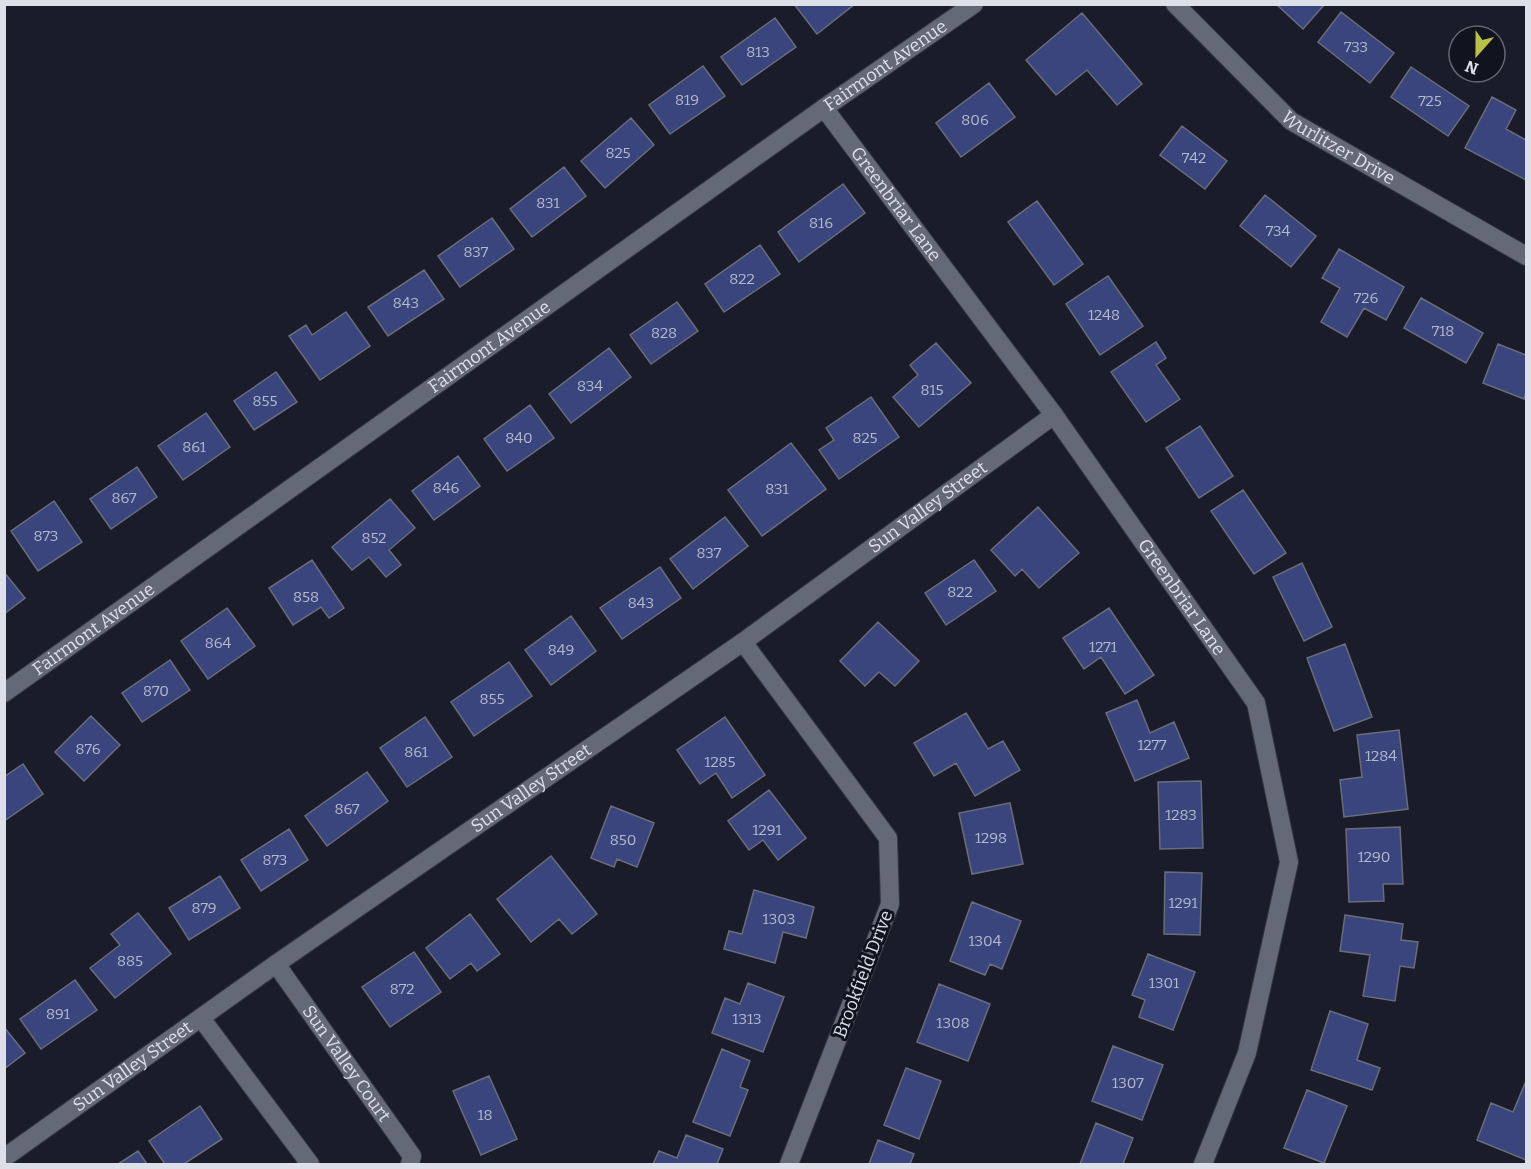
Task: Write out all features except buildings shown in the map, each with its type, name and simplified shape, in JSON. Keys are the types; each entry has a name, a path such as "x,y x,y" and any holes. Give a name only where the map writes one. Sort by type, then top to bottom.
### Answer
{"street":[{"name":"Fairmont Avenue","path":"4,693 824,108 974,4"},
{"name":"Wurlitzer Drive","path":"1175,4 1291,121 1527,256"},
{"name":"Greenbriar Lane","path":"824,108 1054,415 1256,703 1289,862 1247,1053 1203,1164"},
{"name":"Sun Valley Street","path":"4,1158 276,964 743,642 1054,415"},
{"name":"Brookfield Drive","path":"743,642 888,838 890,904 789,1164"},
{"name":"Sun Valley Court","path":"276,964 412,1156 410,1164"},
{"path":"201,1018 310,1164"}]}
